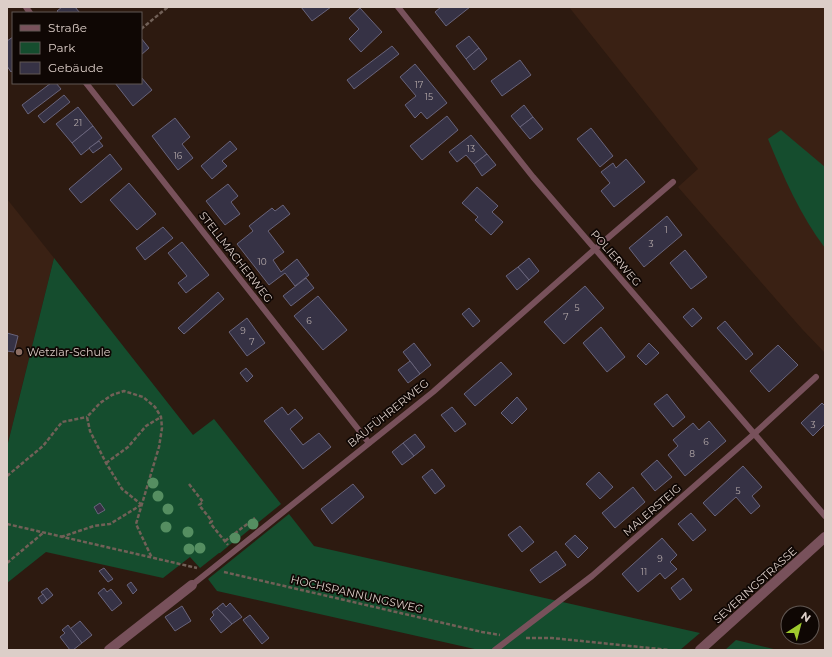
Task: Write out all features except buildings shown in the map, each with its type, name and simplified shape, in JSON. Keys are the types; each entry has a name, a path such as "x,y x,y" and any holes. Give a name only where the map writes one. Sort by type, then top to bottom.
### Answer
{"street":[{"name":"SEVERINGSTRASSE","path":"700,650 825,537"},
{"name":"BAUFÜHRERWEG","path":"109,650 192,585"}],"lane":[{"name":"POLIERWEG","path":"398,7 533,177 825,516"},
{"name":"STELLMACHERWEG","path":"87,84 369,443"},
{"name":"BAUFÜHRERWEG","path":"192,585 433,392 672,182"},
{"name":"MALERSTEIG","path":"495,650 592,576 754,434 816,377"}],"path":[{"path":"142,28 168,7"},
{"path":"7,476 43,446 62,422 88,417 100,403 112,395 124,391 143,397 155,407 161,417 162,428 159,447 136,524 152,558"},
{"path":"88,417 90,431 122,490 142,505"},
{"path":"106,463 128,447 146,426 161,417"},
{"path":"188,484 203,502 200,505 212,521 210,523 234,552"},
{"path":"61,537 94,526 110,524 142,505"},
{"path":"225,540 255,518"},
{"path":"7,524 189,566"},
{"path":"7,563 43,533"},
{"name":"HOCHSPANNUNGSWEG","path":"229,572 482,632"},
{"path":"529,639 552,638 669,650"}],"shaded area":[{"path":"569,7 825,7 825,353 802,329 678,187 698,169"},
{"name":"Wetzlar-Schule","path":"7,199 54,258 7,447"}],"green space":[{"path":"781,130 825,167 825,248 800,209 786,182 768,139"},
{"path":"54,258 193,435 214,419 281,504 200,568 190,557 163,578 46,552 7,583 7,447"},
{"path":"289,514 314,546 700,633 680,650 479,650 217,591 208,579"},
{"path":"736,640 778,650 725,650"}],"place":[{"name":"Wetzlar-Schule","path":"19,352"}]}
